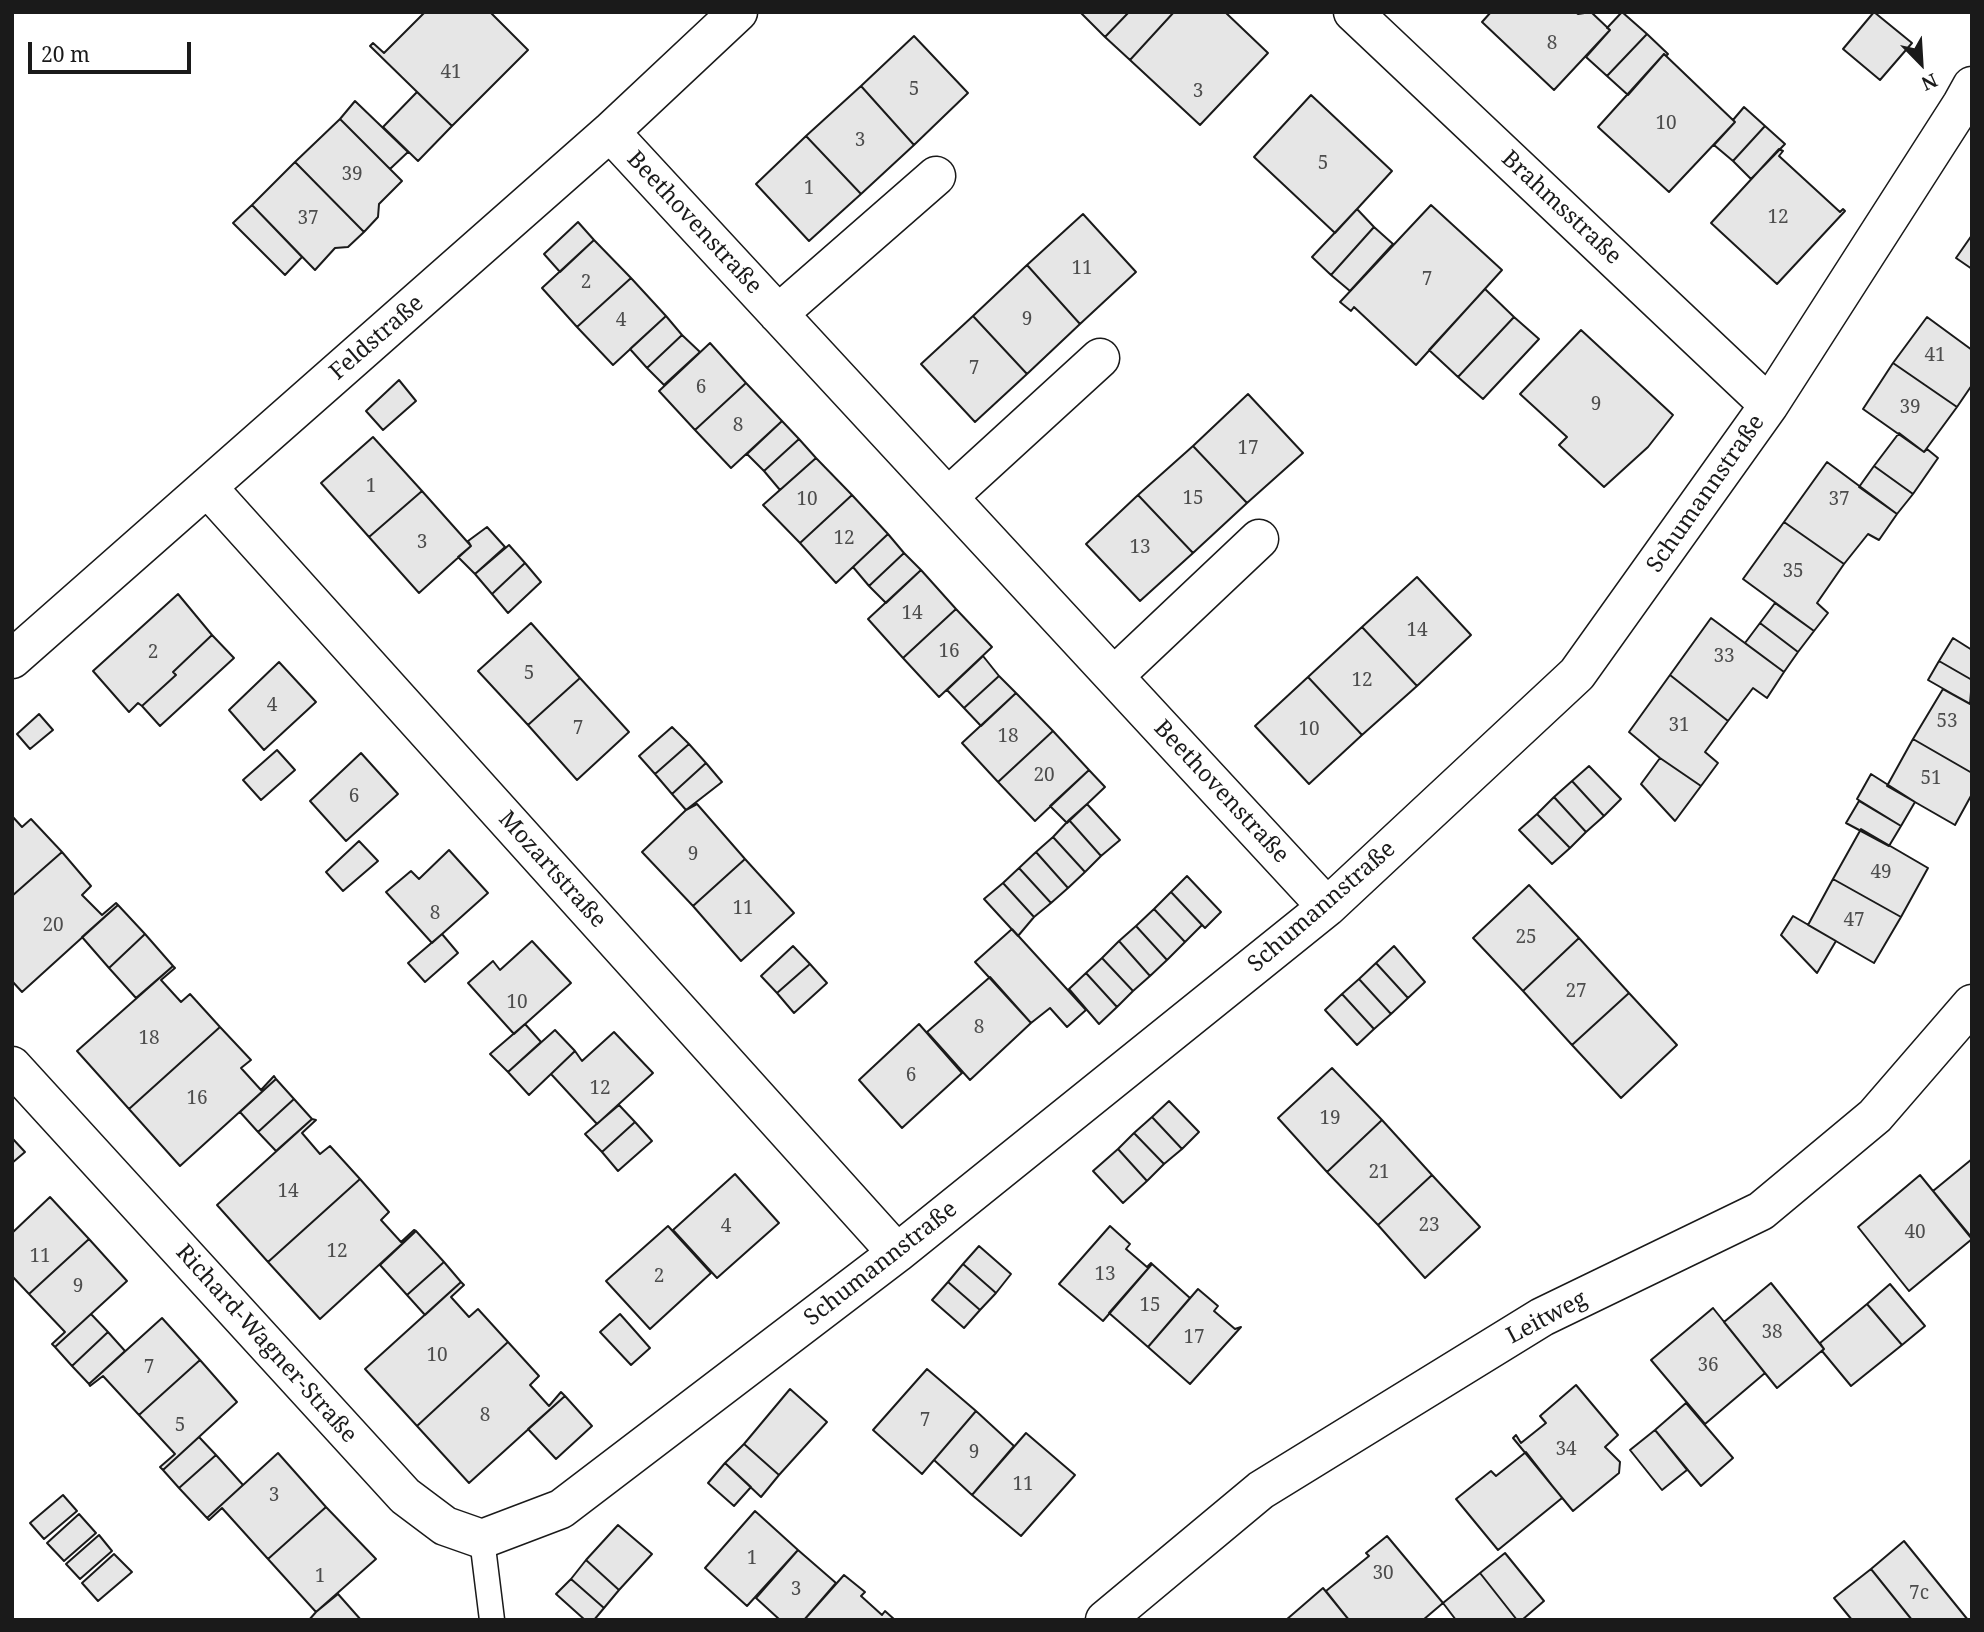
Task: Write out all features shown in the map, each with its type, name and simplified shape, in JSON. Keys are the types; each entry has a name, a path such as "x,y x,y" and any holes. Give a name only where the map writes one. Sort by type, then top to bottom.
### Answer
{"street":[{"name":"Feldstraße","path":"12,659 610,132 738,12"},
{"name":"Brahmsstraße","path":"1353,12 1769,405"},
{"name":"Schumannstraße","path":"482,1539 561,1509 897,1253 1327,907 1577,674 1769,405 1972,86"},
{"name":"Beethovenstraße","path":"610,132 1327,907"},
{"name":"Beethovenstraße","path":"778,314 936,176"},
{"path":"948,497 1100,358"},
{"name":"Mozartstraße","path":"207,487 897,1253"},
{"path":"1114,676 1259,539"},
{"name":"Leitweg","path":"1105,1620 1261,1490 1542,1317 1761,1211 1875,1116 1972,1004"},
{"name":"Richard-Wagner-Straße","path":"12,1066 405,1496 445,1526 482,1539"}],"lane":[{"path":"482,1539 492,1620"}],"building":[{"path":"425,12 490,12 528,50 452,126 370,46 373,43 384,53"},
{"path":"1080,12 1129,12 1105,37"},
{"path":"1129,12 1174,12 1130,60 1105,37"},
{"path":"1174,12 1225,12 1268,53 1200,125 1130,60"},
{"path":"1491,12 1591,12 1610,30 1554,90 1482,22"},
{"path":"1622,12 1647,34 1607,76 1586,57"},
{"path":"1874,12 1912,43 1880,80 1843,49"},
{"path":"1647,34 1668,54 1664,54 1628,95 1607,76"},
{"path":"914,36 968,93 914,145 861,86"},
{"path":"1664,54 1735,122 1669,192 1598,127"},
{"path":"861,86 914,145 861,194 806,136"},
{"path":"417,92 452,126 418,161 383,127"},
{"path":"1311,95 1392,171 1335,233 1254,157"},
{"path":"355,101 408,152 390,169 340,119"},
{"path":"1744,107 1765,126 1733,161 1714,145 1735,122 1733,120"},
{"path":"340,119 402,181 379,204 378,217 364,232 295,162"},
{"path":"1765,126 1785,144 1751,179 1733,161"},
{"path":"806,136 861,194 809,241 756,184"},
{"path":"1779,149 1783,151 1779,156 1840,212 1843,209 1845,211 1777,284 1711,223"},
{"path":"295,162 364,232 348,247 335,248 315,270 252,205"},
{"path":"252,205 302,257 285,275 233,223"},
{"path":"1431,205 1502,270 1416,365 1354,307 1351,311 1340,302"},
{"path":"1357,209 1374,227 1331,275 1312,257"},
{"path":"1083,214 1136,272 1080,324 1027,265"},
{"path":"578,222 594,240 560,272 544,254"},
{"path":"1374,227 1393,244 1350,291 1331,275"},
{"path":"1972,235 1972,269 1956,258"},
{"path":"594,240 631,278 577,327 542,288"},
{"path":"1027,265 1080,324 1027,374 973,316"},
{"path":"631,278 666,316 613,365 577,327"},
{"path":"1485,289 1514,317 1458,377 1429,350"},
{"path":"666,316 682,335 647,368 630,349"},
{"path":"973,316 1027,374 975,422 921,364"},
{"path":"1514,317 1539,339 1483,399 1458,377"},
{"path":"1927,317 1972,350 1972,385 1957,407 1893,363"},
{"path":"1581,330 1673,415 1648,447 1604,487 1559,445 1567,437 1520,394"},
{"path":"682,335 700,352 664,385 647,368"},
{"path":"710,343 746,383 695,430 659,391"},
{"path":"1893,363 1957,407 1924,452 1863,409"},
{"path":"399,380 416,401 383,430 366,411"},
{"path":"746,383 782,421 731,468 695,430"},
{"path":"1248,394 1303,453 1247,503 1193,446"},
{"path":"782,421 799,439 764,471 747,454"},
{"path":"1899,433 1924,452 1927,449 1938,458 1913,494 1874,466"},
{"path":"373,437 422,491 369,537 321,483"},
{"path":"799,439 816,458 780,490 764,471"},
{"path":"1193,446 1247,503 1193,553 1138,495"},
{"path":"816,458 852,495 800,543 763,505"},
{"path":"1827,462 1897,514 1879,540 1868,534 1844,564 1784,522"},
{"path":"1874,466 1913,494 1897,514 1859,487"},
{"path":"422,491 471,546 419,593 369,537"},
{"path":"852,495 888,534 836,583 800,543"},
{"path":"1138,495 1193,553 1140,601 1086,544"},
{"path":"1784,522 1844,564 1817,603 1828,613 1814,631 1743,579"},
{"path":"487,527 505,547 475,574 458,557 471,546 468,541"},
{"path":"888,534 904,553 869,586 853,567"},
{"path":"509,545 525,563 492,594 475,574"},
{"path":"904,553 921,570 886,603 869,586"},
{"path":"525,563 541,582 508,613 492,594"},
{"path":"921,570 956,609 903,658 868,619"},
{"path":"1417,577 1471,635 1417,686 1362,627"},
{"path":"178,594 212,635 173,672 176,675 142,706 138,703 129,712 93,671"},
{"path":"1775,603 1814,631 1798,652 1760,623"},
{"path":"956,609 992,647 939,697 903,658"},
{"path":"1711,618 1784,672 1767,698 1753,688 1728,721 1670,675"},
{"path":"531,623 580,678 528,725 478,671"},
{"path":"1760,623 1798,652 1784,672 1745,643"},
{"path":"1362,627 1417,686 1362,735 1308,677"},
{"path":"212,635 234,658 160,726 142,706 176,675 173,672"},
{"path":"1953,638 1972,650 1972,680 1939,661"},
{"path":"983,656 999,676 964,708 947,690"},
{"path":"1939,661 1972,680 1970,704 1928,680"},
{"path":"279,662 316,702 264,750 229,710"},
{"path":"1670,675 1728,721 1705,752 1718,763 1701,786 1660,758 1629,732"},
{"path":"999,676 1016,693 981,726 964,708"},
{"path":"1308,677 1362,735 1309,784 1255,726"},
{"path":"580,678 629,732 577,780 528,725"},
{"path":"1943,689 1972,705 1972,773 1913,739"},
{"path":"1016,693 1053,731 998,782 962,743"},
{"path":"39,714 53,730 30,749 17,734"},
{"path":"672,727 689,744 655,774 639,756"},
{"path":"1053,731 1089,770 1035,821 998,782"},
{"path":"1913,739 1972,773 1972,794 1955,825 1887,786"},
{"path":"689,744 706,763 672,794 655,774"},
{"path":"277,750 295,770 261,800 243,780"},
{"path":"361,753 398,794 346,841 310,801"},
{"path":"1660,758 1701,786 1675,821 1641,784"},
{"path":"706,763 722,782 686,810 672,794"},
{"path":"1589,766 1621,799 1604,816 1572,781"},
{"path":"1089,770 1105,787 1067,823 1050,806"},
{"path":"1871,774 1915,802 1901,826 1857,799"},
{"path":"1572,781 1604,816 1586,832 1554,797"},
{"path":"1554,797 1586,832 1570,848 1537,814"},
{"path":"1859,801 1901,826 1889,846 1846,823"},
{"path":"697,804 745,859 693,906 642,852 686,810"},
{"path":"1087,804 1120,840 1101,856 1069,820"},
{"path":"1537,814 1570,848 1552,864 1519,830"},
{"path":"12,816 22,827 31,819 62,852 12,896"},
{"path":"1069,820 1101,856 1085,872 1053,837"},
{"path":"1861,829 1928,868 1901,917 1833,879"},
{"path":"1053,837 1085,872 1068,888 1036,852"},
{"path":"359,841 378,861 343,891 326,872"},
{"path":"449,850 488,893 432,943 386,892 411,871 419,879"},
{"path":"62,852 91,886 82,895 102,915 116,903 118,905 22,992 12,981 12,896"},
{"path":"1036,852 1068,888 1051,903 1019,868"},
{"path":"745,859 794,913 741,961 693,906"},
{"path":"1019,868 1051,903 1034,917 1003,883"},
{"path":"1187,876 1221,912 1205,928 1171,892"},
{"path":"1833,879 1901,917 1874,963 1808,925"},
{"path":"1003,883 1034,917 1018,936 984,899"},
{"path":"1529,885 1579,938 1523,991 1473,938"},
{"path":"1171,892 1202,925 1185,942 1154,909"},
{"path":"118,905 145,934 109,968 82,937"},
{"path":"1154,909 1185,942 1167,960 1136,926"},
{"path":"1793,916 1836,941 1817,973 1781,935"},
{"path":"1136,926 1167,960 1150,976 1119,941"},
{"path":"1012,929 1086,1010 1067,1027 1050,1008 1031,1023 975,962"},
{"path":"145,934 173,966 136,998 109,968"},
{"path":"442,934 458,953 425,982 408,963"},
{"path":"1579,938 1629,993 1572,1045 1523,991"},
{"path":"532,941 571,983 514,1034 468,983 493,961 500,970"},
{"path":"1119,941 1150,976 1133,991 1102,958"},
{"path":"793,946 810,964 777,993 761,976"},
{"path":"1394,946 1425,982 1408,998 1376,963"},
{"path":"1102,958 1133,991 1117,1007 1086,973"},
{"path":"1376,963 1408,998 1391,1014 1359,979"},
{"path":"810,964 827,983 794,1013 777,993"},
{"path":"173,966 175,968 161,980 181,1002 190,994 220,1027 129,1109 77,1051"},
{"path":"1086,973 1117,1007 1099,1024 1069,989"},
{"path":"990,977 1031,1023 970,1080 927,1032"},
{"path":"1359,979 1391,1014 1374,1029 1342,994"},
{"path":"1629,993 1677,1045 1621,1098 1572,1045"},
{"path":"1342,994 1374,1029 1357,1045 1325,1010"},
{"path":"525,1024 541,1042 508,1072 490,1054"},
{"path":"919,1024 962,1073 902,1128 859,1080"},
{"path":"220,1027 251,1060 241,1068 261,1090 274,1076 276,1079 180,1166 129,1109"},
{"path":"555,1030 575,1051 529,1095 508,1072"},
{"path":"614,1032 653,1073 597,1124 551,1074 575,1051 582,1061"},
{"path":"1332,1068 1382,1120 1327,1172 1278,1118"},
{"path":"276,1079 294,1099 258,1132 240,1112"},
{"path":"294,1099 312,1119 276,1151 258,1132"},
{"path":"1169,1101 1199,1132 1182,1149 1152,1117"},
{"path":"619,1105 635,1122 602,1152 585,1134"},
{"path":"1152,1117 1182,1149 1164,1164 1134,1133"},
{"path":"312,1119 316,1120 302,1133 320,1154 330,1146 360,1179 268,1262 217,1205"},
{"path":"1382,1120 1432,1175 1378,1225 1327,1172"},
{"path":"635,1122 652,1141 618,1171 602,1152"},
{"path":"1134,1133 1164,1164 1147,1181 1118,1149"},
{"path":"12,1138 25,1152 12,1163"},
{"path":"1118,1149 1147,1181 1123,1203 1093,1171"},
{"path":"1972,1159 1972,1238 1933,1191"},
{"path":"735,1174 779,1223 717,1278 673,1230"},
{"path":"1432,1175 1480,1227 1425,1278 1378,1225"},
{"path":"1920,1175 1972,1239 1909,1291 1858,1227"},
{"path":"360,1179 389,1212 381,1220 401,1242 416,1231 320,1319 268,1262"},
{"path":"50,1197 89,1239 29,1294 12,1276 12,1233"},
{"path":"668,1226 711,1273 650,1329 606,1281"},
{"path":"1110,1226 1130,1244 1126,1249 1147,1267 1152,1264 1103,1321 1059,1284"},
{"path":"416,1231 444,1262 407,1295 380,1265"},
{"path":"89,1239 127,1281 55,1347 52,1344 65,1332 29,1294"},
{"path":"979,1246 1011,1274 996,1293 963,1264"},
{"path":"444,1262 461,1282 425,1315 407,1295"},
{"path":"963,1264 996,1293 980,1310 948,1282"},
{"path":"1152,1264 1190,1298 1148,1347 1109,1313"},
{"path":"461,1282 464,1285 451,1297 469,1317 478,1309 508,1342 417,1426 365,1369"},
{"path":"948,1282 980,1310 964,1328 932,1300"},
{"path":"1771,1283 1824,1349 1777,1388 1724,1322"},
{"path":"1890,1284 1925,1326 1902,1345 1867,1304"},
{"path":"1198,1289 1218,1306 1214,1311 1235,1329 1241,1327 1190,1384 1148,1347"},
{"path":"1867,1304 1902,1345 1851,1386 1822,1351 1824,1349 1820,1343"},
{"path":"1713,1308 1765,1373 1705,1424 1651,1360"},
{"path":"91,1314 108,1332 72,1366 55,1347"},
{"path":"620,1314 650,1348 631,1365 600,1332"},
{"path":"162,1318 200,1360 139,1415 103,1376 90,1386 89,1384"},
{"path":"108,1332 125,1351 89,1384 72,1366"},
{"path":"508,1342 539,1376 530,1385 549,1406 561,1392 565,1396 469,1483 417,1426"},
{"path":"200,1360 237,1402 163,1470 160,1467 175,1454 139,1415"},
{"path":"927,1369 976,1411 922,1474 873,1430"},
{"path":"1576,1385 1618,1435 1605,1447 1620,1462 1619,1473 1573,1511 1513,1438 1516,1435 1521,1443 1546,1423 1540,1416"},
{"path":"790,1389 827,1422 779,1475 744,1444"},
{"path":"565,1396 592,1426 556,1459 528,1429"},
{"path":"1686,1403 1733,1458 1701,1486 1655,1430"},
{"path":"976,1411 1014,1446 972,1495 934,1460"},
{"path":"1655,1430 1687,1470 1662,1490 1630,1450"},
{"path":"1026,1433 1075,1475 1021,1536 972,1495"},
{"path":"199,1437 216,1455 179,1488 163,1470"},
{"path":"744,1444 779,1475 761,1497 725,1463"},
{"path":"1526,1452 1562,1498 1498,1550 1456,1499 1491,1471 1496,1476"},
{"path":"278,1453 326,1507 268,1559 222,1508 209,1520 207,1518"},
{"path":"216,1455 243,1485 207,1518 179,1488"},
{"path":"725,1463 751,1487 734,1506 708,1483"},
{"path":"63,1495 77,1511 44,1539 30,1523"},
{"path":"326,1507 376,1559 316,1612 268,1559"},
{"path":"755,1511 798,1550 747,1606 705,1568"},
{"path":"79,1514 96,1533 64,1561 47,1543"},
{"path":"618,1525 652,1554 619,1590 586,1560"},
{"path":"99,1535 112,1551 80,1579 66,1564"},
{"path":"1387,1536 1443,1603 1423,1620 1349,1620 1326,1591 1369,1556 1366,1553"},
{"path":"1904,1541 1968,1620 1912,1620 1871,1569"},
{"path":"798,1550 836,1583 804,1620 780,1620 756,1598"},
{"path":"1505,1553 1544,1601 1522,1620 1517,1620 1480,1573"},
{"path":"114,1554 132,1572 98,1601 82,1583"},
{"path":"586,1560 619,1590 604,1608 571,1579"},
{"path":"1871,1569 1912,1620 1852,1620 1834,1598"},
{"path":"1480,1573 1517,1620 1456,1620 1443,1603"},
{"path":"844,1575 865,1592 861,1596 882,1615 885,1611 895,1620 804,1620"},
{"path":"571,1579 604,1608 594,1620 585,1620 556,1594"},
{"path":"1323,1588 1349,1620 1286,1620"},
{"path":"338,1594 361,1620 309,1620 316,1612"}]}
